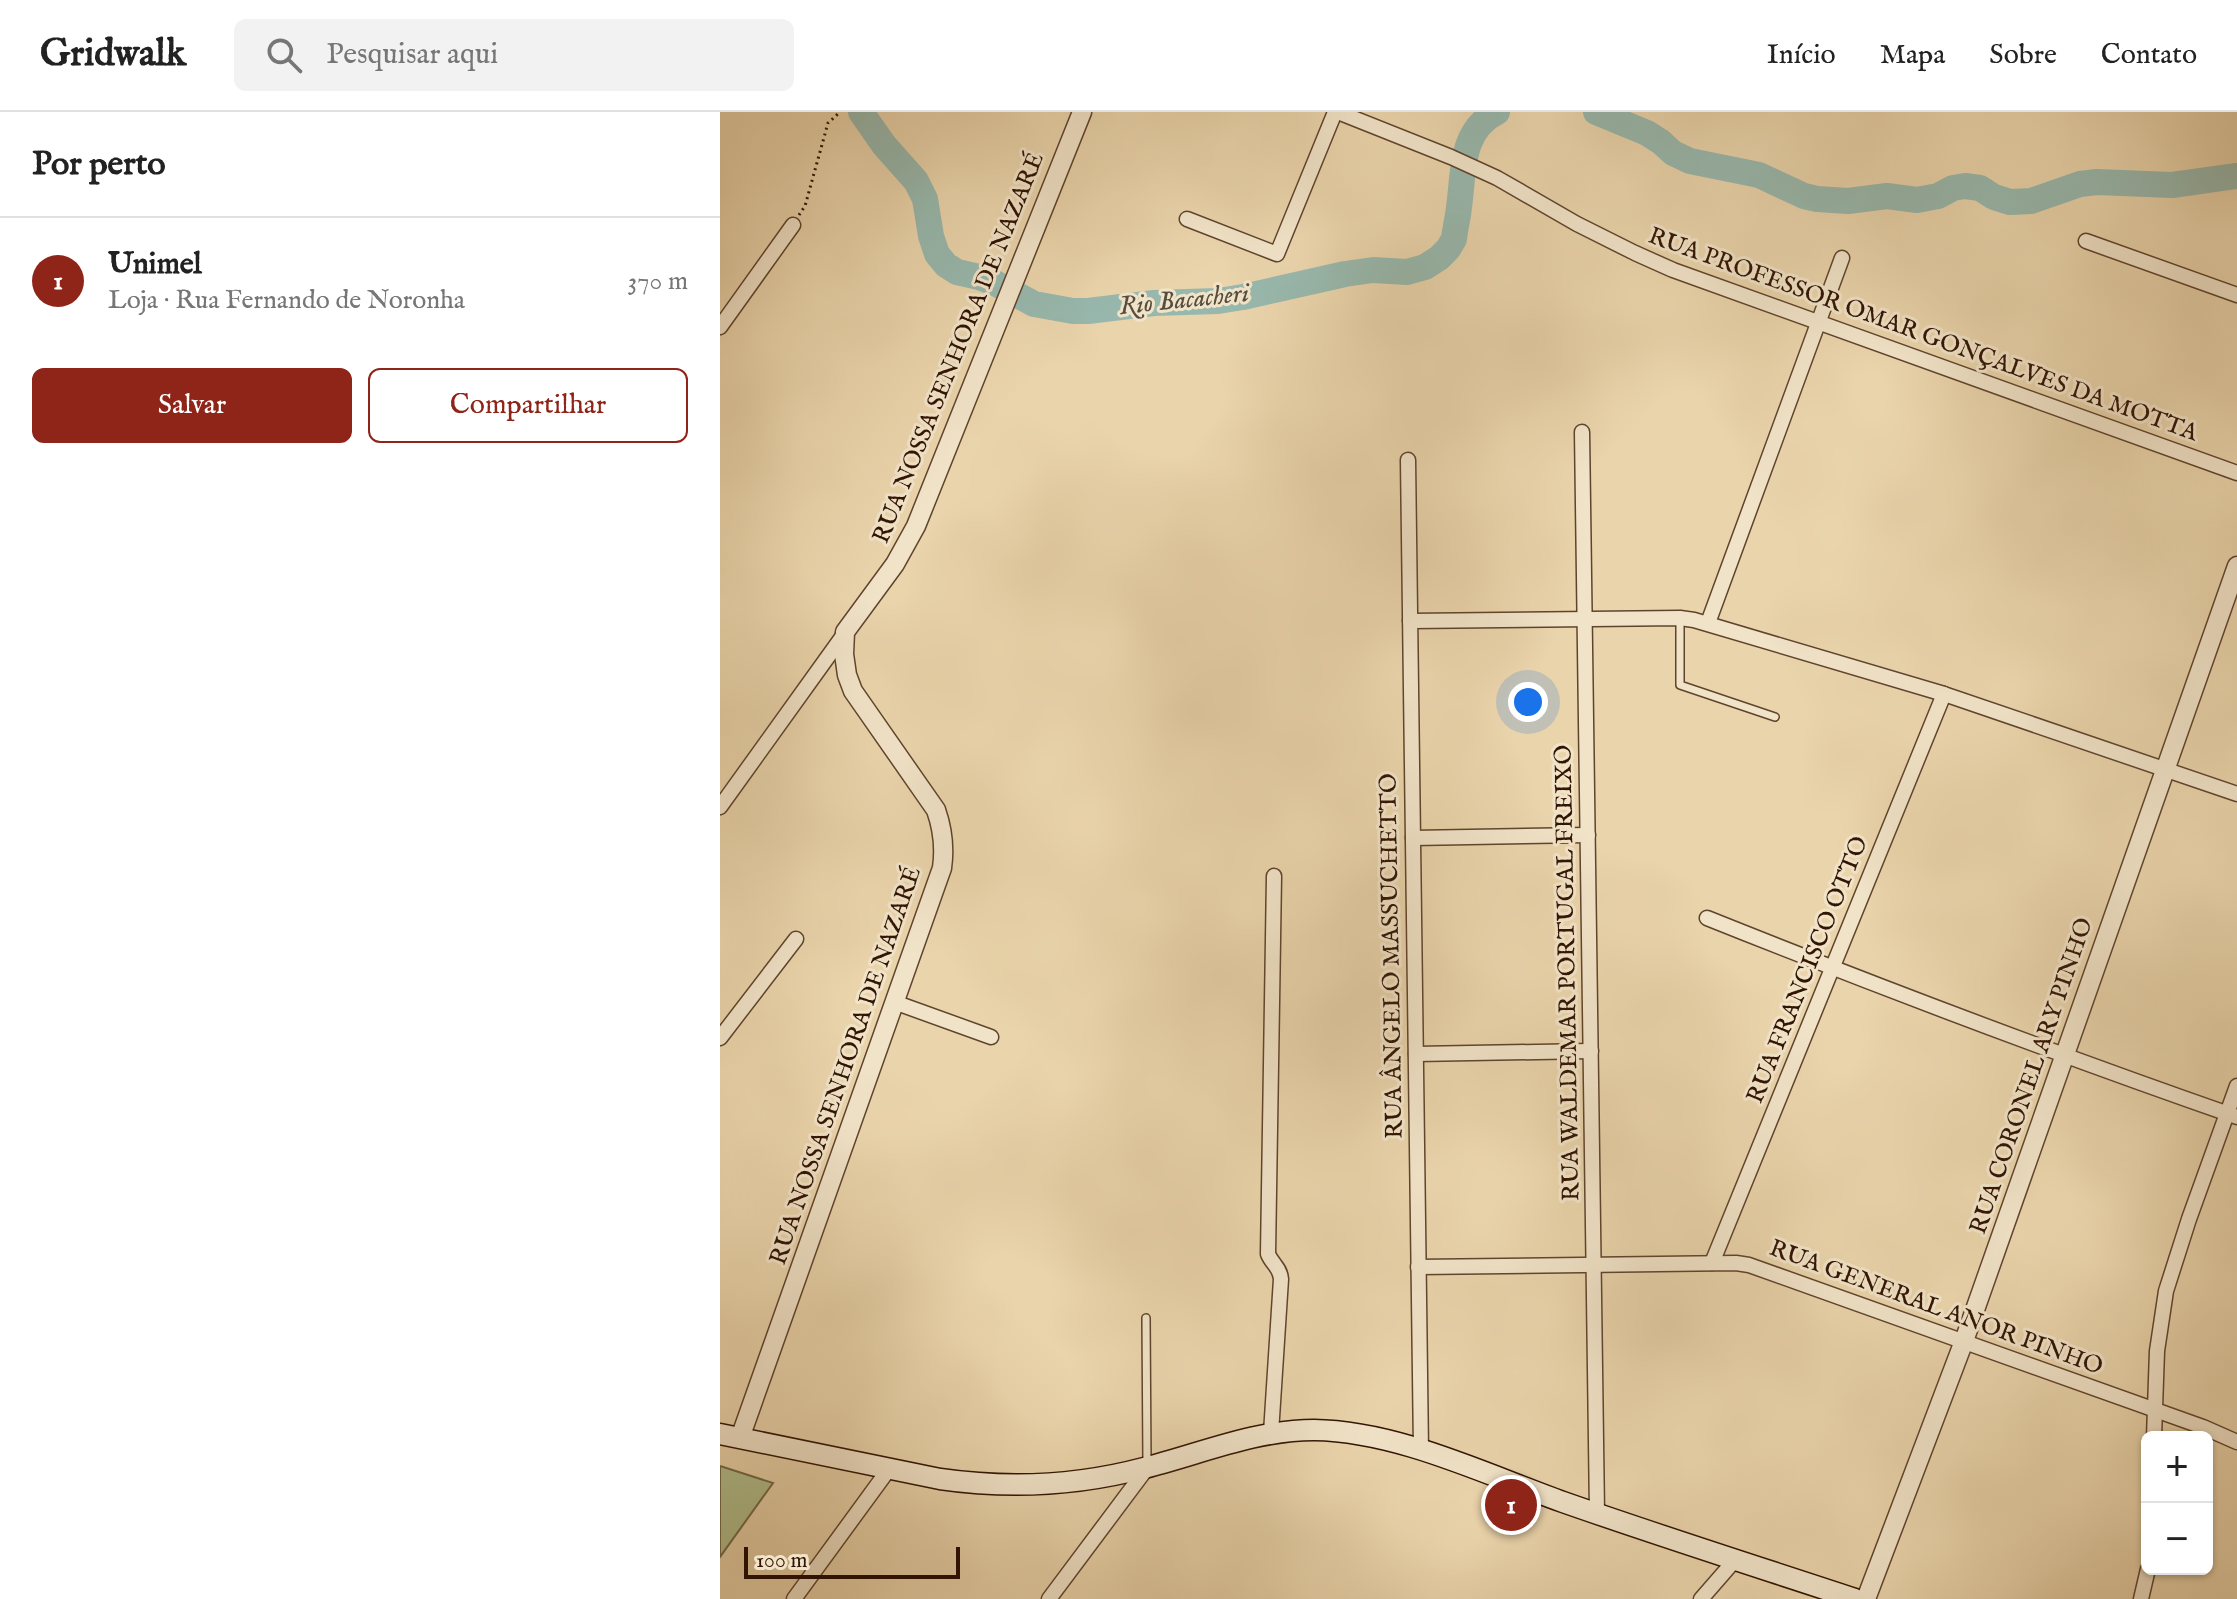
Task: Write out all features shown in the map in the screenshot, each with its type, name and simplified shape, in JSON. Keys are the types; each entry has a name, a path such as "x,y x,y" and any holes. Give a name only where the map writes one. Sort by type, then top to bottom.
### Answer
{"main road":[{"path":"730,1436 968,1483 1036,1486 1095,1479 1147,1468 1271,1433 1340,1432 1390,1441 1421,1451 1855,1599"}],"street":[{"name":"RUA NOSSA SENHORA DE NAZARÉ","path":"730,1436 894,1002 939,877 944,848 936,810 853,691 844,654 845,632 895,564 916,526 1082,112"},
{"name":"RUA PROFESSOR OMAR GONÇALVES DA MOTTA","path":"1337,112 1497,178 1653,262 2237,473"},
{"path":"1187,219 1277,254 1337,112"},
{"path":"720,327 793,225"},
{"path":"2086,241 2237,295"},
{"path":"1708,623 1842,258"},
{"name":"RUA WALDEMAR PORTUGAL FREIXO","path":"1582,432 1597,1513"},
{"name":"RUA ÂNGELO MASSUCHETTO","path":"1408,460 1421,1451"},
{"name":"RUA CORONEL ARY PINHO","path":"1866,1599 1964,1341 2237,566"},
{"path":"1410,621 1680,618 1708,623 1944,694 2237,794"},
{"path":"720,807 845,632"},
{"name":"RUA FRANCISCO OTTO","path":"1712,1263 1944,694"},
{"path":"1413,838 1588,835"},
{"path":"1271,1433 1281,1279 1280,1271 1268,1254 1274,876"},
{"path":"1707,918 1832,969 2232,1115"},
{"path":"720,1038 796,939"},
{"path":"894,1002 991,1037"},
{"path":"1416,1054 1591,1051"},
{"path":"2154,1431 2157,1351 2166,1291 2232,1115 2237,1086"},
{"name":"RUA GENERAL ANOR PINHO","path":"1418,1267 1736,1263 1765,1269 2237,1442"},
{"path":"1049,1599 1147,1468"},
{"path":"794,1599 889,1469"},
{"path":"1701,1599 1735,1560"},
{"path":"2141,1599 2147,1575"}],"lane":[{"path":"1680,618 1680,685 1775,717"},
{"path":"1146,1318 1147,1468"}],"path":[{"path":"793,225 805,206 828,123 840,112"}],"green space":[{"path":"720,1466 773,1483 720,1557"}],"waterway":[{"name":"Rio Bacacheri","path":"861,112 884,145 916,181 925,199 937,254 946,265 957,272 995,283 1034,304 1073,311 1154,303 1218,301 1345,274 1373,270 1407,272 1425,267 1439,258 1454,239 1463,166 1470,141 1485,120 1497,112"},
{"name":"Rio Bacacheri","path":"1596,112 1647,133 1673,153 1690,161 1759,175 1817,199 1848,201 1887,196 1917,200 1965,186 1980,188 2010,202 2031,201 2080,184 2172,185 2237,176"}],"place":[{"name":"Unimel","path":"1511,1505"}]}
